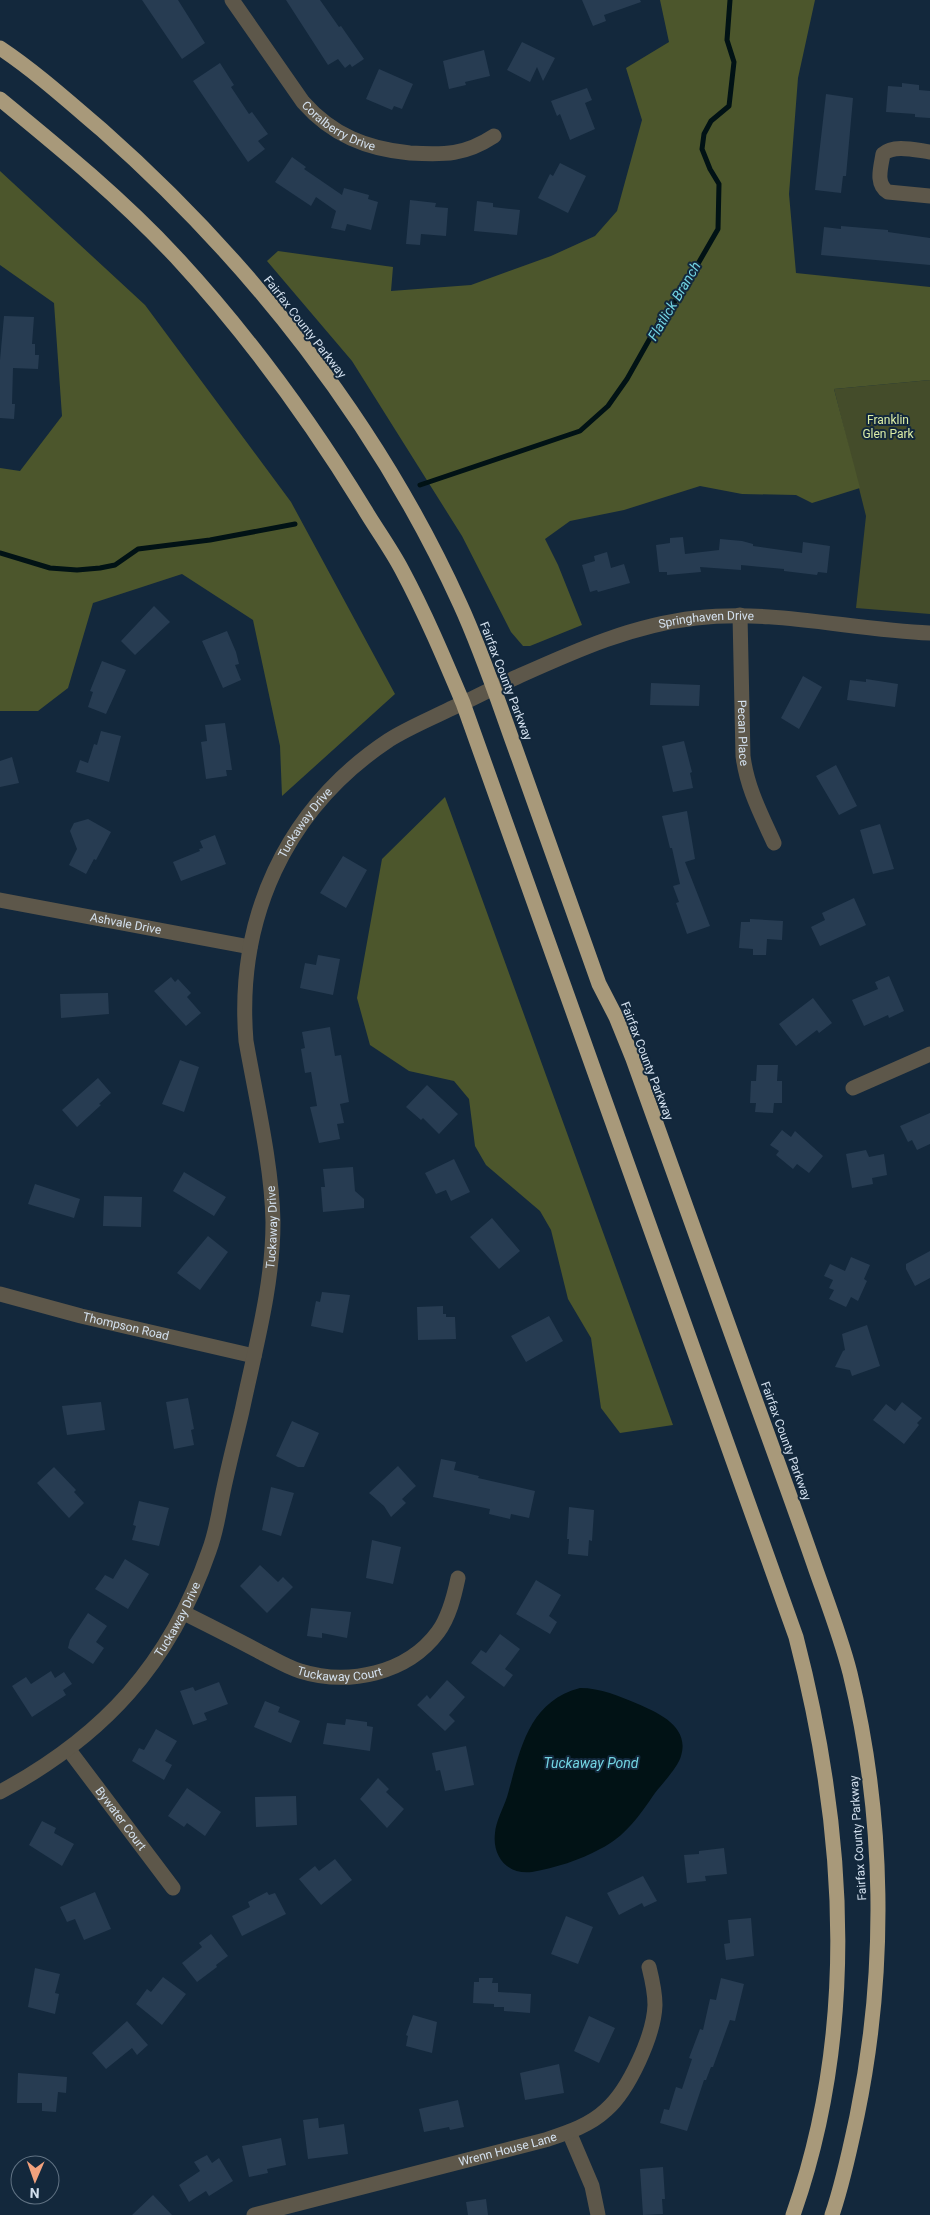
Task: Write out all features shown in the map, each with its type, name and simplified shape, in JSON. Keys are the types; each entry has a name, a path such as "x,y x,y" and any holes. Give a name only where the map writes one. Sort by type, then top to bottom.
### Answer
{"highway":[{"name":"Fairfax County Parkway","path":"0,48 63,96 156,179 236,264 285,322 353,415 425,533 460,604 494,687 599,984 616,1016 633,1059 840,1638 850,1674 870,1787 878,1896 877,1966 873,2017 864,2081 851,2145 832,2215"},
{"name":"Fairfax County Parkway","path":"0,99 74,160 128,209 175,256 266,362 324,444 401,569 437,640 463,703 796,1637 810,1691 829,1792 838,1905 838,1998 819,2126 793,2215"}],"street":[{"name":"Coralberry Drive","path":"232,0 303,102 315,116 343,136 381,149 438,155 458,153 477,147 494,136"},
{"path":"930,152 894,148 888,150 883,154 880,183 883,189 888,192 930,196"},
{"name":"Springhaven Drive","path":"494,687 606,639 678,620 740,615 817,620 930,634"},
{"name":"Pecan Place","path":"740,615 744,766 753,799 774,843"},
{"name":"Tuckaway Drive","path":"0,1792 34,1773 68,1750 116,1708 168,1641 184,1613 210,1550 220,1515 265,1307 270,1269 272,1222 270,1187 246,1041 245,990 250,947 262,899 278,863 309,813 363,759 390,740 494,687"},
{"name":"Ashvale Drive","path":"0,900 250,947"},
{"path":"853,1088 930,1054"},
{"name":"Thompson Road","path":"0,1294 81,1316 254,1356"},
{"name":"Tuckaway Court","path":"184,1613 298,1671 328,1677 360,1676 380,1672 405,1661 423,1648 438,1631 449,1612 458,1578"},
{"name":"Bywater Court","path":"68,1750 173,1888"},
{"name":"Wrenn House Lane","path":"254,2215 545,2140 589,2123 606,2110 623,2092 635,2071 651,2026 655,2006 654,1987 649,1967"},
{"path":"569,2132 592,2186 598,2215"}],"green space":[{"path":"660,0 815,0 798,78 789,194 796,273 930,287 930,380 834,389 860,488 812,503 796,495 742,494 700,486 624,510 570,521 545,539 558,565 582,625 530,646 523,646 511,632 462,536 352,361 267,261 278,251 393,267 391,291 471,285 551,256 595,236 617,211 642,120 626,68 669,42"},
{"path":"0,171 145,305 291,502 395,694 282,796 280,746 253,620 182,574 93,603 68,688 38,711 0,711 0,468 20,471 62,416 54,303 0,265"},
{"name":"Franklin Glen Park","path":"930,380 930,614 856,608 866,516 834,389"},
{"path":"445,797 673,1425 620,1433 601,1408 591,1338 568,1299 551,1230 540,1211 486,1165 475,1146 469,1099 454,1081 409,1071 370,1045 357,998 382,859"}],"water":[{"name":"Tuckaway Pond","path":"580,1688 595,1689 617,1695 671,1722 681,1737 683,1746 681,1756 673,1770 638,1817 609,1844 584,1857 558,1866 532,1872 516,1871 503,1863 499,1857 496,1850 495,1833 516,1763 528,1731 537,1717 548,1705 562,1695"}],"building":[{"path":"142,0 178,0 205,43 182,59"},
{"path":"286,0 320,0 364,59 352,67 350,64 345,68 338,59 328,65"},
{"path":"582,0 640,0 641,2 604,15 606,21 593,26"},
{"path":"522,42 555,58 543,81 537,67 530,82 507,70"},
{"path":"484,50 490,76 465,82 466,85 449,89 443,61"},
{"path":"220,63 234,85 231,87 249,114 252,112 268,134 258,141 265,149 248,162 193,81"},
{"path":"379,69 413,84 402,109 394,106 392,110 366,99"},
{"path":"902,83 919,85 919,90 930,91 930,118 915,117 915,114 886,112 888,86 902,87"},
{"path":"587,88 592,100 585,103 595,129 570,140 560,114 557,116 551,101"},
{"path":"826,94 853,98 846,176 843,176 841,193 815,190"},
{"path":"292,157 306,167 304,169 342,195 344,188 369,195 368,199 378,202 371,230 347,224 345,231 331,228 336,211 316,197 311,206 275,182"},
{"path":"560,163 586,176 568,213 538,198 550,174 553,176"},
{"path":"410,200 436,203 435,207 448,208 446,236 421,234 420,245 406,244"},
{"path":"477,201 493,203 493,207 520,210 517,235 474,231"},
{"path":"841,226 888,230 888,232 930,238 930,265 821,255 824,227 841,229"},
{"path":"4,316 34,317 32,344 35,344 35,355 39,355 38,369 13,368 12,404 15,404 14,419 0,418 0,360"},
{"path":"683,537 685,554 719,550 720,539 742,541 753,544 753,546 802,553 803,542 830,546 827,573 818,572 817,575 784,571 784,569 741,565 741,570 700,567 701,572 667,575 667,572 659,572 656,545 670,543 670,538"},
{"path":"607,552 611,568 624,564 630,583 598,592 597,590 590,592 582,565 595,561 594,556"},
{"path":"154,606 170,622 135,655 121,641"},
{"path":"227,631 236,652 239,664 235,665 241,680 223,688 202,641"},
{"path":"102,661 126,670 106,714 88,707 93,692 90,691"},
{"path":"803,676 822,687 799,729 781,718"},
{"path":"866,679 898,684 895,707 847,700 850,680 866,682"},
{"path":"651,683 700,685 699,706 650,705"},
{"path":"225,723 232,770 226,770 227,776 206,779 201,742 207,741 205,725"},
{"path":"101,731 121,736 109,782 76,772 80,760 88,763 94,744 97,745"},
{"path":"684,741 692,772 690,773 693,788 673,792 662,746"},
{"path":"12,757 19,783 0,787 0,761"},
{"path":"836,765 857,806 839,815 816,776"},
{"path":"687,811 695,859 685,862 710,926 687,934 676,903 679,902 673,886 680,884 662,816"},
{"path":"88,819 111,832 86,874 69,865 77,849 70,831 74,823"},
{"path":"880,824 894,869 873,874 860,830"},
{"path":"215,835 226,864 181,881 173,862 200,851 199,849 203,848 200,841"},
{"path":"343,856 367,870 346,908 320,893"},
{"path":"854,898 866,925 820,946 811,927 825,920 822,913"},
{"path":"750,919 783,921 782,940 767,939 766,955 753,955 753,949 739,948 741,922 750,922"},
{"path":"318,955 340,959 333,995 300,988 305,963 316,965"},
{"path":"889,976 904,1011 889,1018 888,1015 864,1026 852,1000 878,989 875,982"},
{"path":"171,977 175,982 178,979 191,993 187,997 201,1013 186,1026 154,991"},
{"path":"108,993 109,1014 61,1018 60,994"},
{"path":"813,998 832,1023 819,1033 817,1030 796,1046 779,1024"},
{"path":"330,1027 335,1056 341,1055 349,1102 340,1104 344,1123 337,1124 340,1139 319,1143 310,1107 317,1106 311,1072 305,1073 301,1049 305,1048 302,1032"},
{"path":"180,1060 199,1067 184,1112 162,1104"},
{"path":"757,1065 778,1065 777,1081 782,1081 782,1103 774,1103 773,1113 755,1112 756,1103 750,1103 751,1081 756,1081"},
{"path":"98,1078 111,1093 77,1127 62,1110"},
{"path":"427,1085 458,1114 439,1134 423,1118 421,1120 406,1107"},
{"path":"930,1113 930,1144 917,1150 912,1140 908,1142 900,1126"},
{"path":"782,1130 791,1137 795,1131 823,1156 809,1173 797,1164 793,1169 776,1155 779,1151 770,1145"},
{"path":"866,1150 869,1157 884,1154 887,1175 872,1178 873,1184 852,1188 846,1154"},
{"path":"454,1159 470,1192 451,1201 446,1190 436,1194 425,1173"},
{"path":"353,1167 355,1191 364,1199 364,1208 323,1212 321,1187 325,1187 323,1169"},
{"path":"184,1172 226,1197 214,1216 173,1191"},
{"path":"35,1184 80,1199 74,1218 28,1204"},
{"path":"104,1196 142,1197 141,1227 103,1226"},
{"path":"492,1218 520,1251 499,1269 470,1237"},
{"path":"208,1236 228,1252 200,1290 177,1273"},
{"path":"930,1251 930,1278 915,1286 906,1269 906,1264"},
{"path":"851,1257 870,1265 864,1279 867,1281 858,1301 851,1297 846,1307 829,1299 834,1290 829,1288 833,1280 824,1276 830,1264 845,1271"},
{"path":"322,1292 350,1295 343,1333 311,1326 316,1301 320,1302"},
{"path":"443,1306 443,1314 446,1314 446,1317 455,1317 456,1339 418,1340 417,1307"},
{"path":"549,1316 563,1341 526,1362 511,1336"},
{"path":"867,1325 880,1366 852,1376 850,1370 835,1367 845,1350 842,1334"},
{"path":"188,1398 194,1429 191,1430 194,1445 174,1449 166,1402"},
{"path":"101,1402 105,1430 67,1435 62,1406"},
{"path":"902,1402 922,1418 917,1423 919,1425 904,1444 873,1420 886,1404 895,1411"},
{"path":"292,1421 319,1433 304,1467 298,1467 276,1456"},
{"path":"441,1459 456,1462 454,1470 479,1476 478,1478 535,1491 529,1518 511,1514 510,1519 489,1514 490,1509 433,1497"},
{"path":"398,1466 416,1486 402,1499 406,1503 391,1517 384,1506 369,1493"},
{"path":"54,1467 76,1490 74,1492 84,1503 69,1518 37,1483"},
{"path":"271,1487 294,1493 281,1536 262,1530"},
{"path":"139,1501 169,1508 159,1546 132,1540 136,1526 133,1525"},
{"path":"569,1507 594,1510 592,1541 589,1540 588,1556 568,1554"},
{"path":"372,1540 401,1547 393,1584 366,1578"},
{"path":"125,1559 149,1574 128,1609 95,1589 105,1575 113,1579"},
{"path":"260,1565 278,1582 283,1577 293,1587 267,1613 240,1586"},
{"path":"536,1580 561,1595 549,1616 557,1622 550,1634 516,1614"},
{"path":"311,1608 351,1612 347,1638 322,1633 322,1638 307,1636"},
{"path":"88,1613 107,1626 96,1642 104,1648 93,1664 68,1648 70,1640"},
{"path":"500,1634 520,1649 505,1669 513,1675 504,1687 471,1663 481,1650 486,1653"},
{"path":"51,1671 55,1678 64,1672 72,1684 63,1690 66,1695 32,1717 12,1686 26,1677 31,1684"},
{"path":"447,1680 465,1697 449,1715 455,1721 445,1731 417,1705 427,1695 430,1699"},
{"path":"219,1682 228,1704 204,1713 207,1720 193,1725 180,1691 193,1687 195,1691"},
{"path":"265,1701 280,1707 278,1712 300,1721 291,1743 254,1727"},
{"path":"346,1719 367,1722 367,1726 373,1727 370,1751 323,1744 327,1723 345,1725"},
{"path":"156,1729 177,1741 165,1761 172,1765 164,1780 132,1761 139,1748 144,1750"},
{"path":"466,1746 474,1785 445,1791 440,1770 436,1771 432,1753"},
{"path":"378,1778 389,1789 386,1792 404,1809 387,1828 360,1799"},
{"path":"187,1788 221,1812 205,1836 187,1823 184,1827 168,1816"},
{"path":"296,1796 297,1825 256,1827 255,1797"},
{"path":"42,1821 56,1828 54,1833 74,1844 62,1866 29,1845"},
{"path":"724,1848 727,1874 705,1876 706,1881 687,1883 684,1855 699,1854 699,1851"},
{"path":"335,1859 352,1880 321,1905 299,1879 315,1866 319,1871"},
{"path":"643,1876 657,1901 644,1907 642,1903 619,1915 607,1893"},
{"path":"95,1892 111,1929 84,1940 75,1919 67,1922 60,1907"},
{"path":"267,1892 269,1895 275,1893 286,1914 242,1936 232,1916 250,1907 248,1902"},
{"path":"566,1916 593,1927 578,1964 551,1954"},
{"path":"751,1918 754,1956 726,1960 724,1944 730,1943 728,1920"},
{"path":"211,1934 228,1956 197,1982 182,1963 202,1947 199,1943"},
{"path":"35,1968 60,1974 55,1993 59,1994 55,2014 28,2007"},
{"path":"163,1977 186,1994 162,2025 136,2004 147,1989 151,1992"},
{"path":"479,1978 493,1978 492,1983 498,1983 498,1992 531,1994 530,2013 504,2011 504,2007 494,2007 494,2004 473,2003 474,1982 479,1982"},
{"path":"721,1978 744,1984 735,2021 730,2020 713,2067 711,2067 706,2080 704,2080 687,2131 660,2123 664,2109 669,2110 676,2087 682,2089 692,2059 689,2058 700,2029 703,2030 710,1999 716,2000"},
{"path":"413,2015 437,2022 432,2053 406,2046 408,2036 406,2035"},
{"path":"589,2016 615,2028 599,2063 574,2051"},
{"path":"127,2021 148,2045 137,2055 132,2048 106,2069 92,2053"},
{"path":"559,2064 564,2093 525,2100 520,2073"},
{"path":"18,2073 67,2077 66,2093 58,2092 56,2112 42,2111 42,2103 17,2103"},
{"path":"458,2100 464,2127 450,2130 449,2127 424,2132 419,2109"},
{"path":"318,2118 319,2128 344,2124 348,2154 308,2159 303,2120"},
{"path":"281,2138 286,2165 267,2169 268,2173 249,2177 242,2146"},
{"path":"207,2155 212,2163 219,2158 233,2181 209,2196 206,2191 189,2202 179,2185 200,2171 194,2162"},
{"path":"663,2167 665,2199 662,2199 663,2214 643,2215 640,2169"},
{"path":"153,2195 172,2215 132,2215"},
{"path":"486,2199 488,2215 468,2215 466,2202"}],"waterway":[{"name":"Flatlick Branch","path":"420,485 580,431 608,406 627,379 662,317 680,295 718,229 719,184 710,169 702,149 704,134 711,121 729,106 734,62 727,40 730,0"},
{"path":"0,553 50,568 77,570 100,568 115,565 138,549 210,540 295,524"}]}
